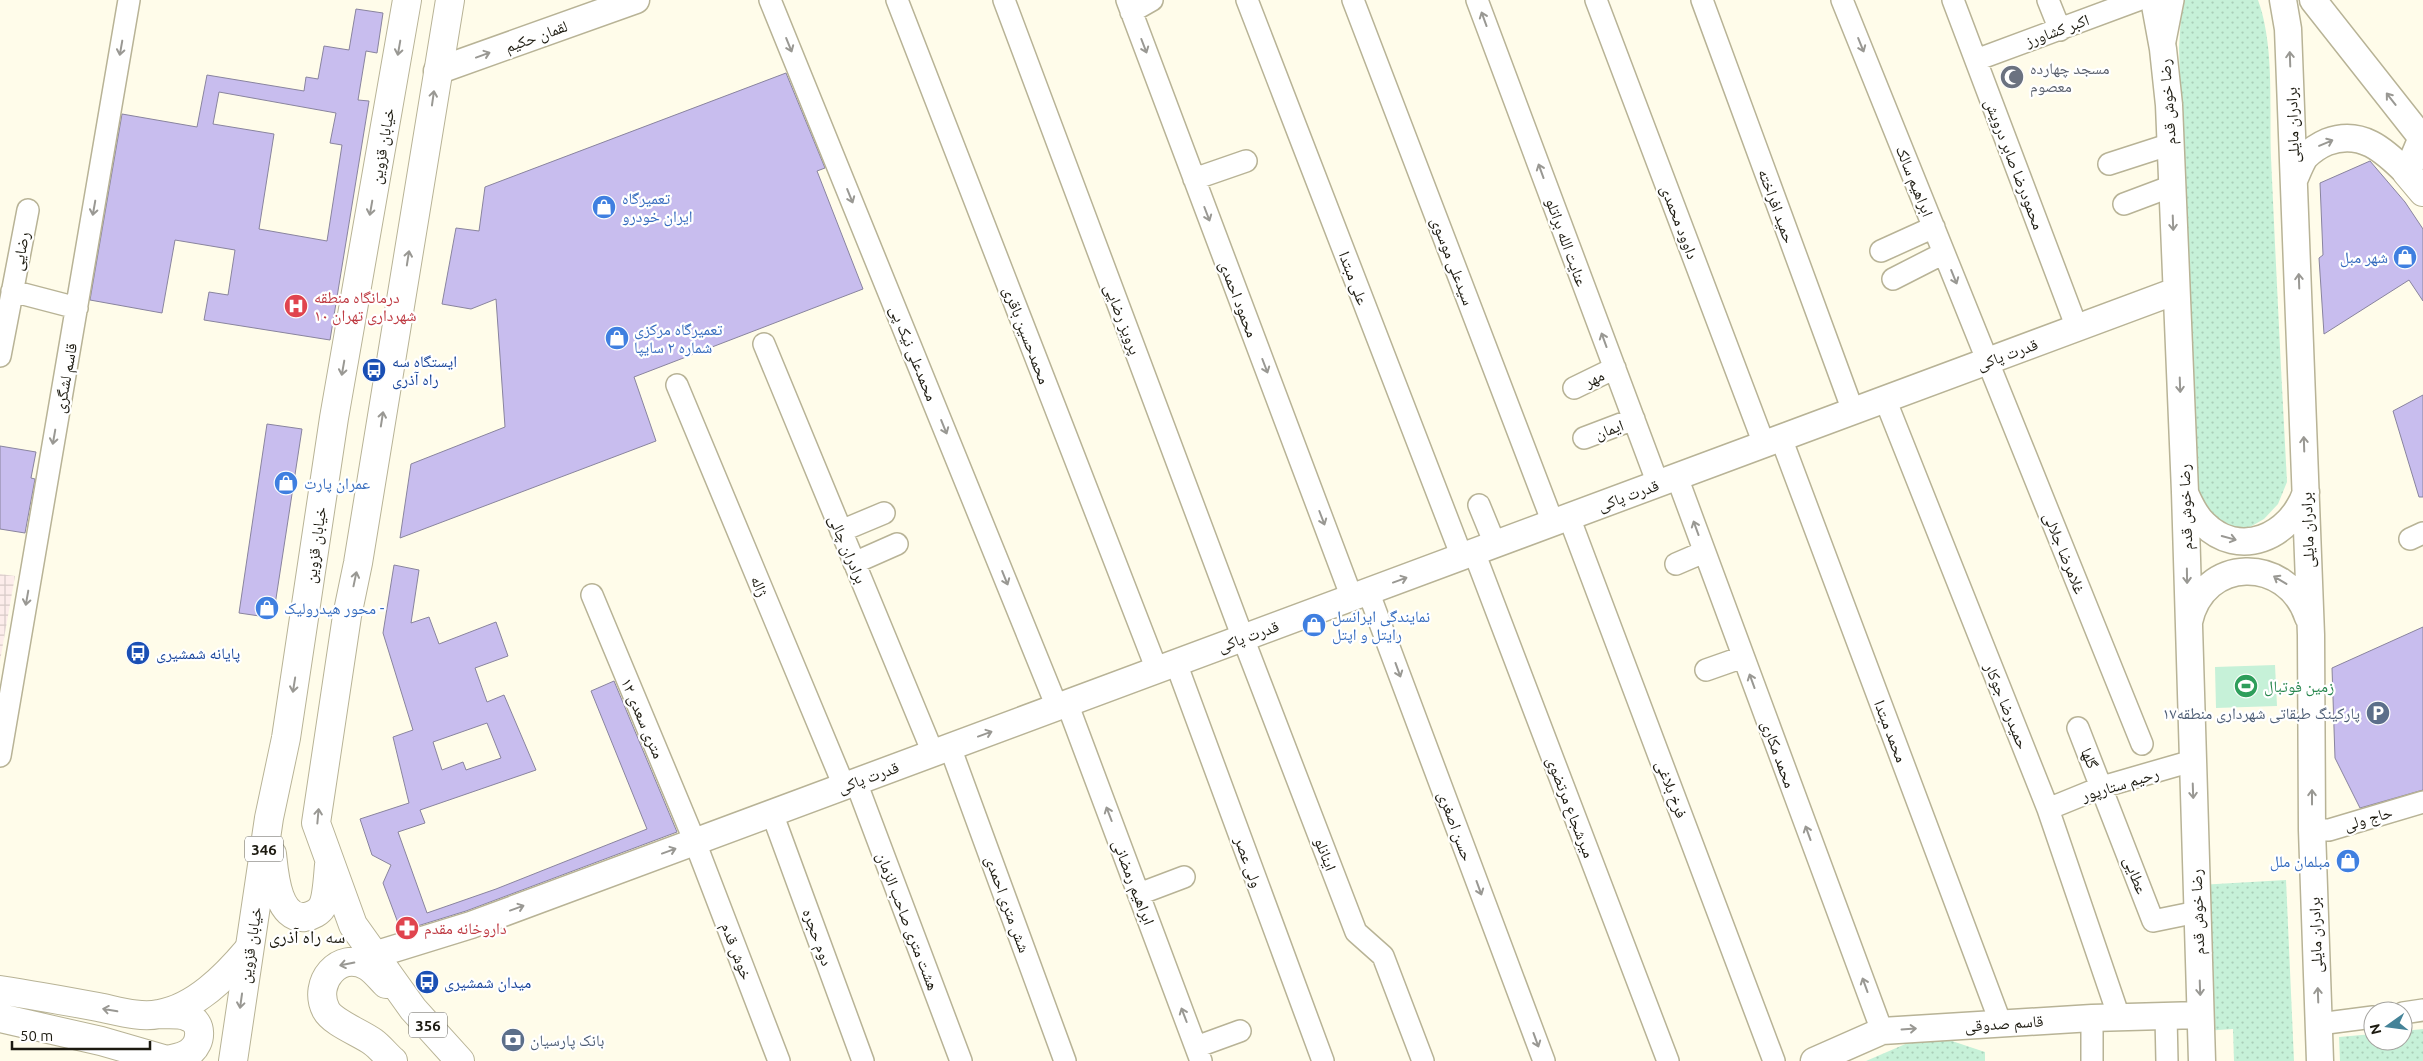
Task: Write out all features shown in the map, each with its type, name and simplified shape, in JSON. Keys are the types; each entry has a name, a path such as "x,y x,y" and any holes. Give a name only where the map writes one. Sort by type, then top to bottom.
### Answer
{"main road":[{"name":"خیابان قزوین","path":"233,1061 248,950 269,818 286,738 334,418 407,0"},
{"path":"269,818 278,893 284,906 294,914 304,917 316,914 323,906 330,863 316,823 342,644 361,544 450,0"},
{"path":"301,637 342,644"},
{"name":"356","path":"330,863 353,925 414,1009 460,1061"},
{"path":"159,1014 176,1009 206,992 232,970 248,950"},
{"path":"384,1052 327,1012 322,1000 322,986 327,974 339,966 353,962 366,966 414,1009"},
{"path":"0,990 132,1014 187,1016 194,1020 200,1031 198,1042 194,1049 188,1054 169,1061 101,1040 0,1018"}],"street":[{"name":"قاسم لشگری","path":"0,756 129,0"},
{"name":"لقمان حکیم","path":"437,72 636,0"},
{"name":"محمدعلی نیک پی","path":"770,0 1062,705"},
{"name":"محمدحسین باقری","path":"897,0 1167,666"},
{"name":"پرویز رضایی","path":"1004,0 1243,638"},
{"path":"1129,6 1152,0"},
{"name":"علی مبتدا","path":"1247,0 1477,551"},
{"name":"سیدعلی موسوی","path":"1353,0 1561,520"},
{"name":"عنایت الله براتلو","path":"1477,0 1634,419 1667,480"},
{"name":"داوود محمدی","path":"1596,0 1772,441"},
{"name":"حمید افراخته","path":"1702,0 1853,411"},
{"name":"ابراهیم سالک","path":"1842,0 1988,361"},
{"name":"محمودرضا صابر درویش","path":"1953,0 2078,328"},
{"path":"2048,0 2060,30"},
{"name":"اکبر کشاورز","path":"1976,60 2138,0"},
{"name":"رضا خوش قدم","path":"2154,0 2164,49 2171,144 2185,492 2202,1061"},
{"path":"2164,49 2173,0"},
{"name":"برادران مایلی","path":"2283,0 2288,29 2295,178 2311,635 2312,830 2320,1061"},
{"path":"2313,0 2422,136 2415,182"},
{"name":"محمود احمدی","path":"1129,6 1194,179 1360,594"},
{"path":"2295,178 2306,157 2320,145 2339,138 2358,138 2374,144 2415,182"},
{"path":"2109,164 2171,144"},
{"path":"1194,179 1246,161"},
{"path":"2124,204 2172,186"},
{"name":"رضایی","path":"0,356 28,210"},
{"path":"1880,251 1934,227"},
{"path":"1893,279 1944,253"},
{"name":"رضایی","path":"12,291 77,308"},
{"name":"قدرت پاکی","path":"374,955 471,925 2176,291"},
{"name":"برادران چالی","path":"764,344 854,563 942,750"},
{"name":"غلامرضا جلالی","path":"1988,361 2142,744"},
{"name":"مهر","path":"1574,388 1614,368"},
{"name":"ژاله","path":"677,385 850,784"},
{"name":"حمیدرضا جوکار","path":"1885,399 2048,809 2119,1017"},
{"name":"ایمان","path":"1584,438 1634,419"},
{"name":"محمد مبتدا","path":"1772,441 2001,1024"},
{"name":"محمد مکاری","path":"1667,480 1704,552 1882,1031"},
{"path":"2185,492 2195,514 2212,530 2222,536 2244,541 2268,537 2288,524 2302,504 2306,492"},
{"path":"1477,551 1479,505"},
{"path":"841,530 884,513"},
{"name":"فرخ بلاغی","path":"1561,520 1774,1061"},
{"path":"854,563 897,544"},
{"name":"میرشجاع مرتضوی","path":"1477,551 1668,1061"},
{"path":"1676,564 1704,552"},
{"path":"2188,631 2193,609 2206,589 2227,575 2250,571 2273,576 2292,589 2305,608 2311,635"},
{"name":"حسن اصغری","path":"1360,594 1544,1061"},
{"name":"۱۲ متری سعدی","path":"592,595 694,842"},
{"name":"اینانلو","path":"1243,638 1356,932 1383,956 1423,1061"},
{"path":"1706,670 1743,657"},
{"name":"ولی عصر","path":"1167,666 1323,1061"},
{"name":"ابراهیم رمضانی","path":"1062,705 1139,894 1199,1054"},
{"name":"گلها","path":"2078,728 2102,787"},
{"name":"شش متری احمدی","path":"942,750 1065,1061"},
{"name":"رحیم ستارپور","path":"2048,809 2102,787 2192,762"},
{"name":"هشت متری صاحب الزمان","path":"850,784 961,1061"},
{"name":"عطایی","path":"2102,787 2153,921 2197,912"},
{"name":"حاج ولی","path":"2312,830 2329,830 2423,802"},
{"name":"دوم حجره","path":"772,813 863,1061"},
{"name":"خوش قدم","path":"694,842 779,1061"},
{"path":"1139,894 1184,877"},
{"name":"قاسم صدوقی","path":"1814,1061 1882,1031 2092,1018 2200,1015"},
{"path":"2166,1016 2167,1061"},
{"path":"2092,1018 2092,1061"},
{"path":"2319,1024 2363,1018"},
{"path":"1199,1054 1240,1032"}],"shaded area":[{"path":"0,574 15,576 0,661"}],"green space":[{"path":"2182,0 2258,0 2267,37 2287,482 2278,504 2264,519 2250,527 2228,527 2205,514 2193,478 2179,48"},
{"name":"زمین فوتبال","path":"2275,665 2277,706 2216,708 2215,667"},
{"path":"2286,880 2294,1061 2234,1061 2233,1029 2204,1031 2199,885"},
{"path":"2423,1029 2423,1061 2340,1061 2339,1037 2363,1035 2363,1051 2413,1051 2413,1030"},
{"path":"1917,1039 1946,1039 1985,1052 1985,1061 1866,1061"}],"building":[{"path":"356,9 383,13 377,53 366,51 358,100 369,101 330,340 204,320 209,292 228,295 235,250 175,240 162,313 90,300 122,114 197,127 207,75 304,91 306,77 318,79 324,46 349,50","holes":["219,92 336,113 330,143 342,145 327,241 259,229 274,134 213,124"]},
{"path":"786,73 825,168 817,171 863,289 634,377 656,441 400,538 411,464 505,427 496,299 471,309 442,304 456,228 479,231 485,187"},
{"path":"2370,161 2405,202 2423,229 2423,301 2409,280 2324,334 2319,258 2323,255 2320,183"},
{"path":"2423,395 2423,497 2419,497 2393,411"},
{"path":"267,424 302,429 273,618 239,613"},
{"path":"0,446 36,452 31,478 35,479 25,533 0,529"},
{"path":"394,565 419,570 411,623 429,617 439,644 496,622 508,656 475,668 487,702 504,695 536,770 420,810 425,823 398,832 427,913 496,889 647,829 591,691 614,681 677,832 466,911 401,931 383,883 391,865 372,855 360,819 409,803 393,737 413,730 383,633","holes":["487,723 501,758 466,770 463,762 442,770 433,742"]},
{"name":"پارکینگ طبقاتی شهرداری منطقه۱۷","path":"2423,627 2423,790 2360,808 2335,758 2332,668"}],"place":[{"name":"مسجد چهارده معصوم","path":"2012,77"},
{"name":"تعمیرگاه ایران خودرو","path":"604,207"},
{"name":"شهر مبل","path":"2405,257"},
{"name":"درمانگاه منطقه ۱۰ شهرداری تهران","path":"296,306"},
{"name":"تعمیرگاه مرکزی شماره ۲ سایپا","path":"617,338"},
{"name":"ایستگاه سه راه آذری","path":"374,370"},
{"name":"عمران پارت","path":"286,483"},
{"name":"محور هیدرولیک -","path":"267,608"},
{"name":"نمایندگی ایرانسل رایتل و اپتل","path":"1314,625"},
{"name":"پایانه شمشیری","path":"138,653"},
{"name":"زمین فوتبال","path":"2246,686"},
{"name":"پارکینگ طبقاتی شهرداری منطقه۱۷","path":"2378,713"},
{"name":"مبلمان ملل","path":"2348,861"},
{"name":"داروخانه مقدم","path":"407,928"},
{"name":"میدان شمشیری","path":"427,982"},
{"name":"بانک پارسیان","path":"513,1040"}],"district":[{"name":"سه راه آذری","path":"307,936"}]}
